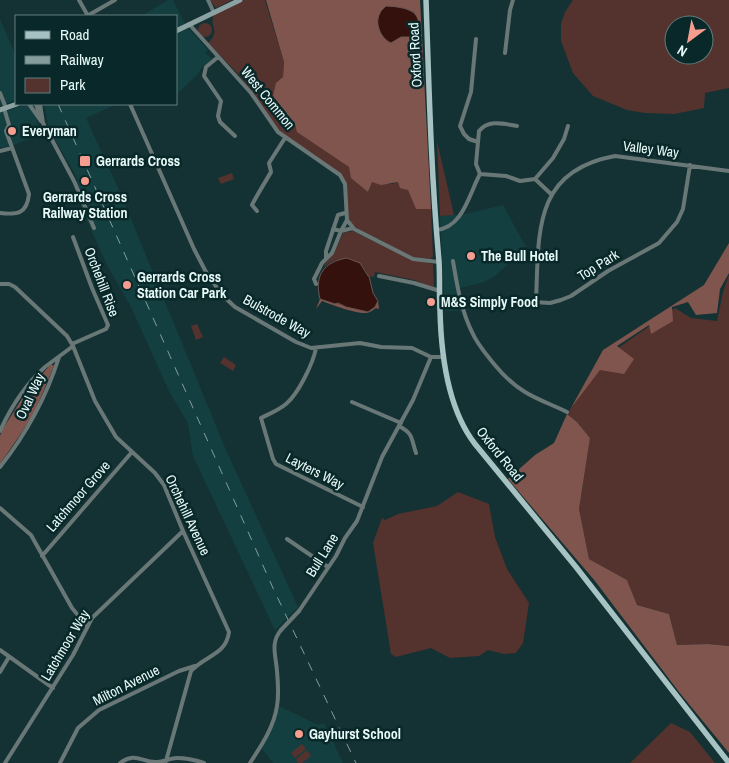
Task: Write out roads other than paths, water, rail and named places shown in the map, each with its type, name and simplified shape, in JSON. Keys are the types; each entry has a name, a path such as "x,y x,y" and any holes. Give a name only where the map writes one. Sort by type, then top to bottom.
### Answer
{"main road":[{"path":"178,29 240,0"},
{"name":"Oxford Road","path":"426,0 439,262 440,322 444,357 456,408 466,432 576,567 729,762"},
{"path":"3,109 15,105"}],"street":[{"path":"79,0 87,15"},
{"path":"90,15 115,0"},
{"path":"208,0 214,13"},
{"path":"505,52 510,10 514,0"},
{"name":"West Common","path":"190,24 251,93 278,132 340,175 345,184 346,220"},
{"path":"476,39 471,92 460,126 464,134 478,142"},
{"path":"218,57 206,68 204,76 221,100 218,116 220,122 235,136"},
{"path":"0,93 9,125 6,131 29,194 25,208 17,214 0,213"},
{"path":"30,105 43,123"},
{"path":"36,105 43,123 74,181 94,228"},
{"path":"40,105 43,123"},
{"name":"Bulstrode Way","path":"130,105 194,249 206,272 222,295 235,307 296,342 316,348 360,343 381,347 412,348 431,357 444,357"},
{"path":"436,230 447,228 469,202 471,192 480,174 476,164 479,131 489,124 499,123 517,126"},
{"path":"480,174 506,176 520,181 535,179 553,158 564,139 568,126"},
{"path":"252,205 269,176 271,171 269,163 285,138"},
{"path":"0,151 12,148"},
{"name":"Valley Way","path":"536,302 542,218 551,194 565,177 574,170 598,159 615,156 729,171"},
{"name":"Top Park","path":"462,304 485,299 550,303 570,296 608,271 659,244 677,222 683,209 690,165"},
{"path":"535,179 551,194"},
{"path":"246,205 252,205"},
{"path":"252,205 257,211"},
{"path":"326,258 326,251 338,215 345,213"},
{"path":"316,284 314,278 326,258 332,253 346,220 353,228 413,259 439,262"},
{"path":"333,229 341,231 353,228"},
{"name":"Orchehill Rise","path":"73,237 108,325 106,329 73,345"},
{"path":"330,240 337,242"},
{"path":"453,261 462,304 472,332 499,370 524,392 567,412"},
{"path":"379,276 414,283 440,291"},
{"name":"Orchehill Avenue","path":"0,284 9,284 15,287 68,336 96,401 116,437 155,473 164,485 229,632 228,642 197,665 189,677 166,761"},
{"name":"Oval Way","path":"0,432 11,410 44,368 73,345"},
{"name":"Layters Way","path":"316,348 310,368 291,400 285,406 261,418 273,459 276,464 363,508"},
{"name":"Oval Way","path":"0,467 35,417 59,357"},
{"name":"Bull Lane","path":"250,763 266,737 277,708 277,669 274,642 281,630 299,611 357,521 382,457 400,424 431,357"},
{"path":"352,402 400,424 412,436 416,453"},
{"name":"Latchmoor Grove","path":"42,556 132,452"},
{"path":"0,508 26,529 72,608 87,626"},
{"name":"Latchmoor Way","path":"5,763 73,656 87,626 101,608 183,531"},
{"path":"287,539 328,567"},
{"path":"0,650 53,688"},
{"path":"0,672 9,657"},
{"name":"Milton Avenue","path":"60,763 78,728 99,710 179,671 197,665"},
{"path":"179,671 189,677"},
{"path":"120,763 127,758 139,757 155,762 187,758 204,763"}],"railway":[{"path":"58,105 273,588 356,763"}],"place":[{"name":"Everyman","path":"12,131"},
{"name":"Gerrards Cross","path":"85,161"},
{"name":"Gerrards Cross Railway Station","path":"85,181"},
{"name":"The Bull Hotel","path":"471,256"},
{"name":"Gerrards Cross Station Car Park","path":"127,285"},
{"name":"M&S Simply Food","path":"431,302"},
{"name":"Gayhurst School","path":"299,734"}]}
